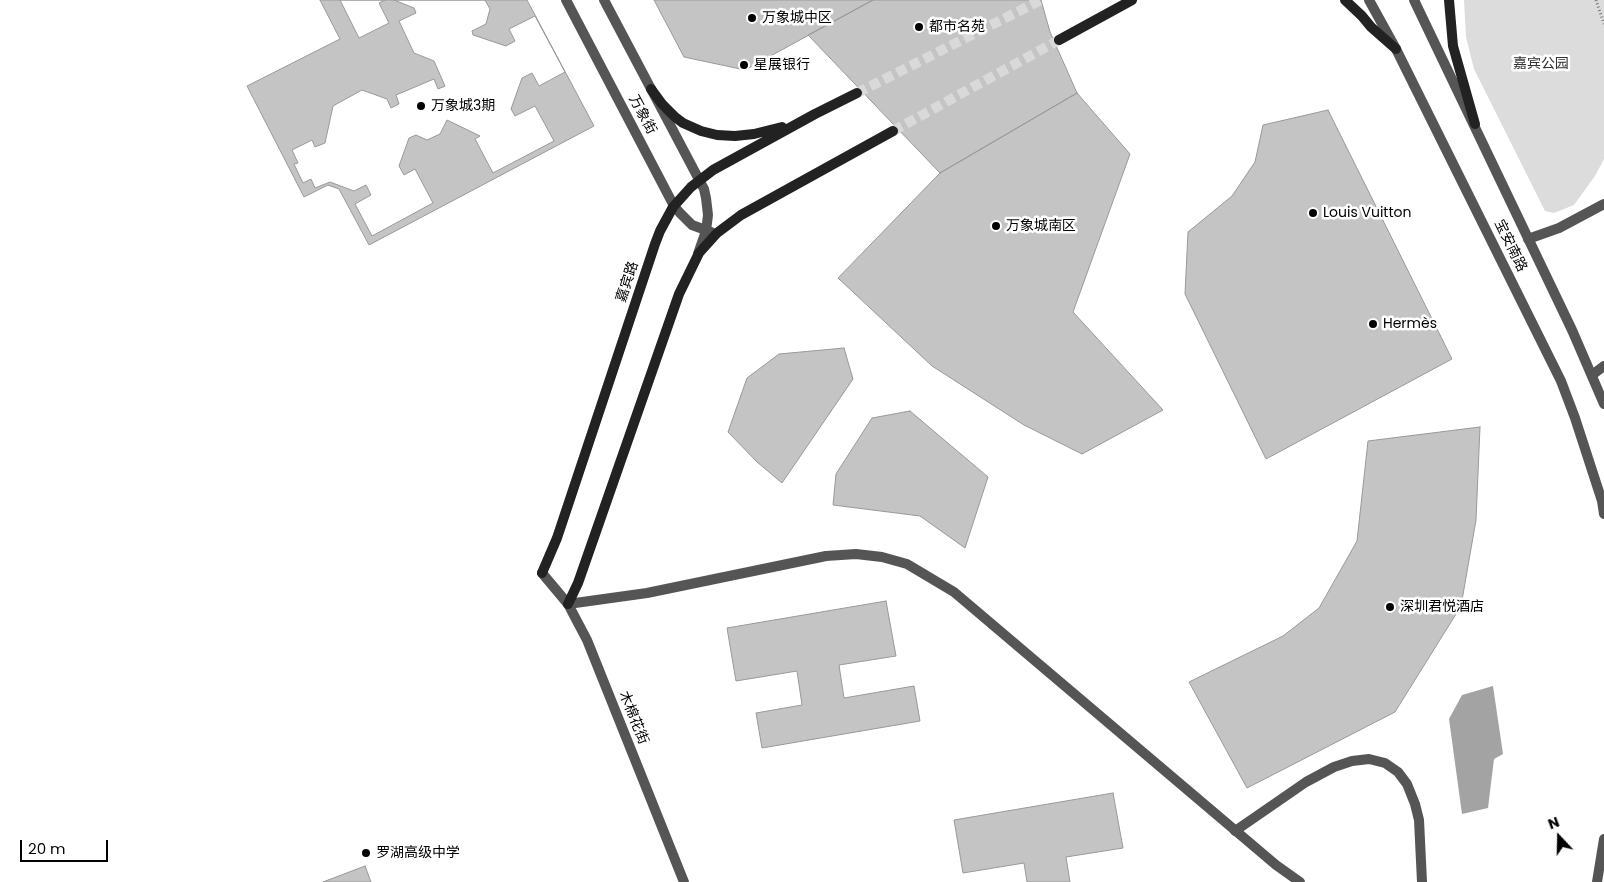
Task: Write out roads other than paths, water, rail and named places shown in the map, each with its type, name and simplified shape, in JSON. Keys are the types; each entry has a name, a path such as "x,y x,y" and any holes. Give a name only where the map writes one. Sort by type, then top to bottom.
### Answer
{"main road":[{"path":"1059,40 1132,0"},
{"path":"1345,0 1396,49"},
{"path":"1449,0 1453,46 1475,124"},
{"path":"651,89 662,104 683,123 701,131 717,135 754,134 795,123 815,114"},
{"name":"嘉宾路","path":"542,573 557,538 655,244 674,206 699,180 713,170 857,93"},
{"path":"568,604 578,583 679,294 704,246 717,233 755,207 893,131"}],"street":[{"name":"万象街","path":"566,0 674,206 686,220 699,229 717,233"},
{"name":"万象街","path":"604,0 699,180 706,198 708,215 706,231 694,262"},
{"name":"宝安南路","path":"1370,0 1561,381 1602,501 1604,514"},
{"name":"宝安南路","path":"1414,0 1475,124 1604,404"},
{"path":"1528,239 1559,228 1604,205"},
{"path":"1592,375 1604,366"},
{"path":"568,604 648,592 826,556 865,555 882,557 908,564 954,592 1235,831 1300,882"},
{"name":"木棉花街","path":"542,573 568,604 593,654 684,882"},
{"path":"1235,831 1306,782 1334,767 1352,760 1368,759 1385,763 1398,772 1407,784 1415,804 1419,820 1422,882"},
{"path":"1597,882 1604,838"}],"tunnel":[{"path":"857,93 1041,0"},
{"path":"893,131 1059,40"}],"place":[{"name":"万象城中区","path":"752,18"},
{"name":"都市名苑","path":"919,27"},
{"name":"星展银行","path":"744,65"},
{"name":"万象城3期","path":"421,106"},
{"name":"Louis Vuitton","path":"1313,213"},
{"name":"万象城南区","path":"996,226"},
{"name":"Hermès","path":"1373,324"},
{"name":"深圳君悦酒店","path":"1390,607"},
{"name":"罗湖高级中学","path":"366,853"}],"park label":[{"name":"嘉宾公园","path":"1541,64"}]}
